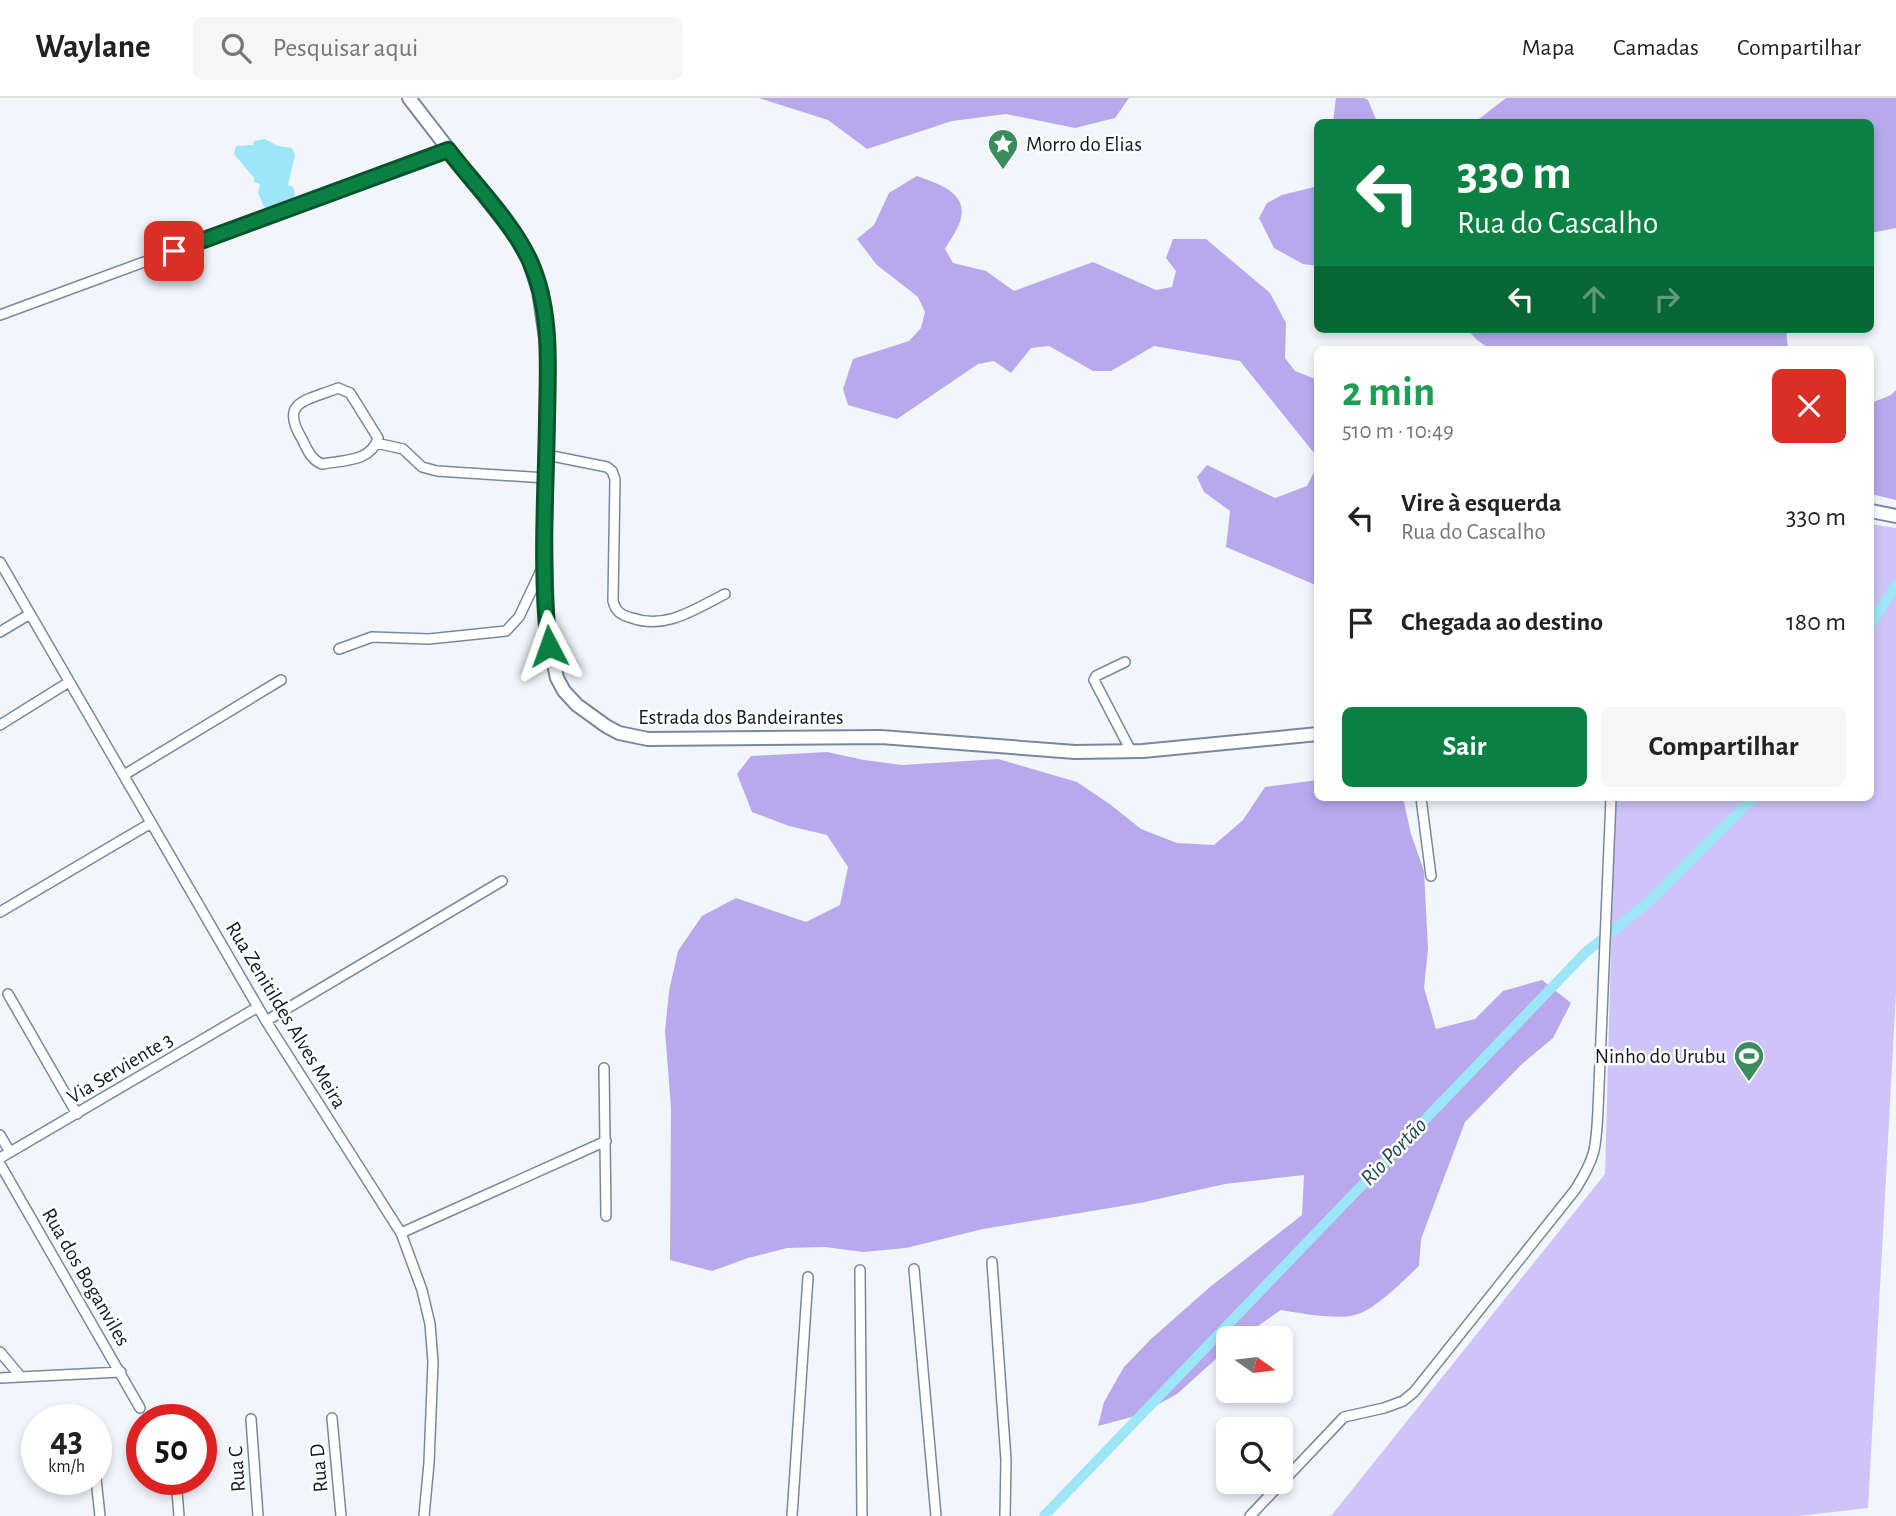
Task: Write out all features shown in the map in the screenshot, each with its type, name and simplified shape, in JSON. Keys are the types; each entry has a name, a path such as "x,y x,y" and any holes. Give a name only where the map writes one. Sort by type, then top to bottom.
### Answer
{"main road":[{"name":"Estrada dos Bandeirantes","path":"409,98 517,238 534,272 544,309 548,352 545,562 547,631 557,678 564,691 577,705 619,733 648,739 881,737 1052,751 1131,751 1268,741 1314,735"},
{"path":"1874,512 1896,516"}],"street":[{"path":"0,315 448,150"},
{"path":"338,388 344,389 350,393 378,438 376,443 375,448 367,455 322,464 317,462 292,423 292,414 298,404 338,388"},
{"path":"376,443 403,449 422,467 436,471 546,478"},
{"path":"547,455 607,467 612,471 615,479 613,601 620,614 636,620 661,623 725,594"},
{"name":"Rua Zenitildes Alves Meira","path":"0,562 266,1021 401,1233 422,1290 430,1324 433,1362 424,1516"},
{"path":"339,649 372,637 429,639 506,631 519,617 545,562"},
{"path":"0,632 30,614"},
{"path":"1125,662 1096,676 1096,684 1131,751"},
{"path":"124,775 281,680"},
{"path":"0,725 69,682"},
{"path":"1421,801 1431,876"},
{"path":"1250,1516 1344,1418 1403,1401 1414,1392 1575,1190 1587,1171 1596,1147 1611,801"},
{"path":"0,912 151,823"},
{"path":"266,1021 502,881"},
{"path":"8,994 77,1114"},
{"name":"Via Serviente 3","path":"0,1158 258,1007"},
{"path":"604,1068 606,1216"},
{"path":"0,1135 10,1152"},
{"path":"401,1233 606,1141"},
{"name":"Rua dos Boganviles","path":"0,1164 138,1404"},
{"path":"992,1262 1006,1460 1005,1516"},
{"path":"914,1269 936,1516"},
{"path":"860,1270 862,1516"},
{"path":"792,1516 808,1278"},
{"path":"0,1352 21,1377"},
{"path":"0,1378 121,1372"},
{"name":"Rua D","path":"332,1418 341,1516"},
{"name":"Rua C","path":"251,1419 258,1516"},
{"path":"98,1495 100,1516"},
{"path":"177,1495 179,1516"}],"shaded area":[{"path":"759,98 1129,98 1115,118 1075,128 1006,114 952,121 867,149 828,120"},
{"path":"1336,98 1364,98 1368,100 1376,119 1333,119"},
{"path":"1506,98 1896,98 1896,228 1874,232 1874,119 1479,119"},
{"path":"917,176 948,190 959,201 962,209 960,222 945,249 953,263 986,271 1014,291 1093,262 1156,290 1172,287 1176,271 1166,258 1173,239 1206,239 1270,293 1286,323 1285,358 1295,371 1314,378 1314,453 1240,361 1154,346 1111,371 1093,371 1049,346 1031,348 1011,373 994,361 978,364 897,419 848,405 843,389 853,359 909,341 921,328 925,312 918,297 877,265 857,239 874,225 889,193"},
{"path":"1314,187 1314,265 1303,264 1274,248 1259,218 1267,203 1282,195"},
{"path":"1471,333 1786,333 1788,346 1485,346"},
{"path":"1896,390 1896,500 1874,495 1874,402"},
{"path":"1207,465 1275,498 1307,486 1314,472 1314,584 1226,547 1230,511 1204,492 1197,477"},
{"name":"Ninho do Urubu","path":"1874,524 1896,528 1896,993 1868,1508 1799,1516 1331,1516 1605,1174 1615,801 1874,801"},
{"path":"827,752 902,765 998,759 1077,782 1141,829 1177,843 1214,845 1243,820 1265,787 1314,781 1314,801 1404,801 1411,834 1424,871 1428,949 1424,988 1436,1029 1475,1019 1503,991 1542,980 1571,1003 1553,1038 1522,1064 1465,1122 1421,1239 1419,1266 1398,1286 1365,1311 1350,1316 1320,1316 1281,1310 1258,1326 1216,1326 1216,1359 1177,1394 1139,1415 1098,1426 1104,1402 1124,1367 1151,1339 1210,1287 1302,1215 1304,1175 1225,1184 1140,1203 983,1229 906,1248 863,1252 825,1247 787,1248 712,1271 670,1260 671,1108 665,1031 669,991 678,951 702,916 736,898 806,922 840,905 848,867 827,835 789,826 752,812 737,774 751,756"}],"water":[{"path":"265,139 278,146 292,148 295,155 288,185 293,187 295,195 285,205 278,207 264,207 258,193 260,184 254,182 254,178 234,154 236,146 253,145 254,141"}],"waterway":[{"name":"Rio Portão","path":"1874,619 1896,585"},
{"name":"Rio Portão","path":"1044,1516 1586,952 1650,901 1750,801"}],"place":[{"name":"Morro do Elias","path":"1003,171"},
{"name":"Ninho do Urubu","path":"1749,1083"}],"route":[{"path":"174,251 448,150 517,238 534,272 544,309 548,352 545,562 549,646"}]}
